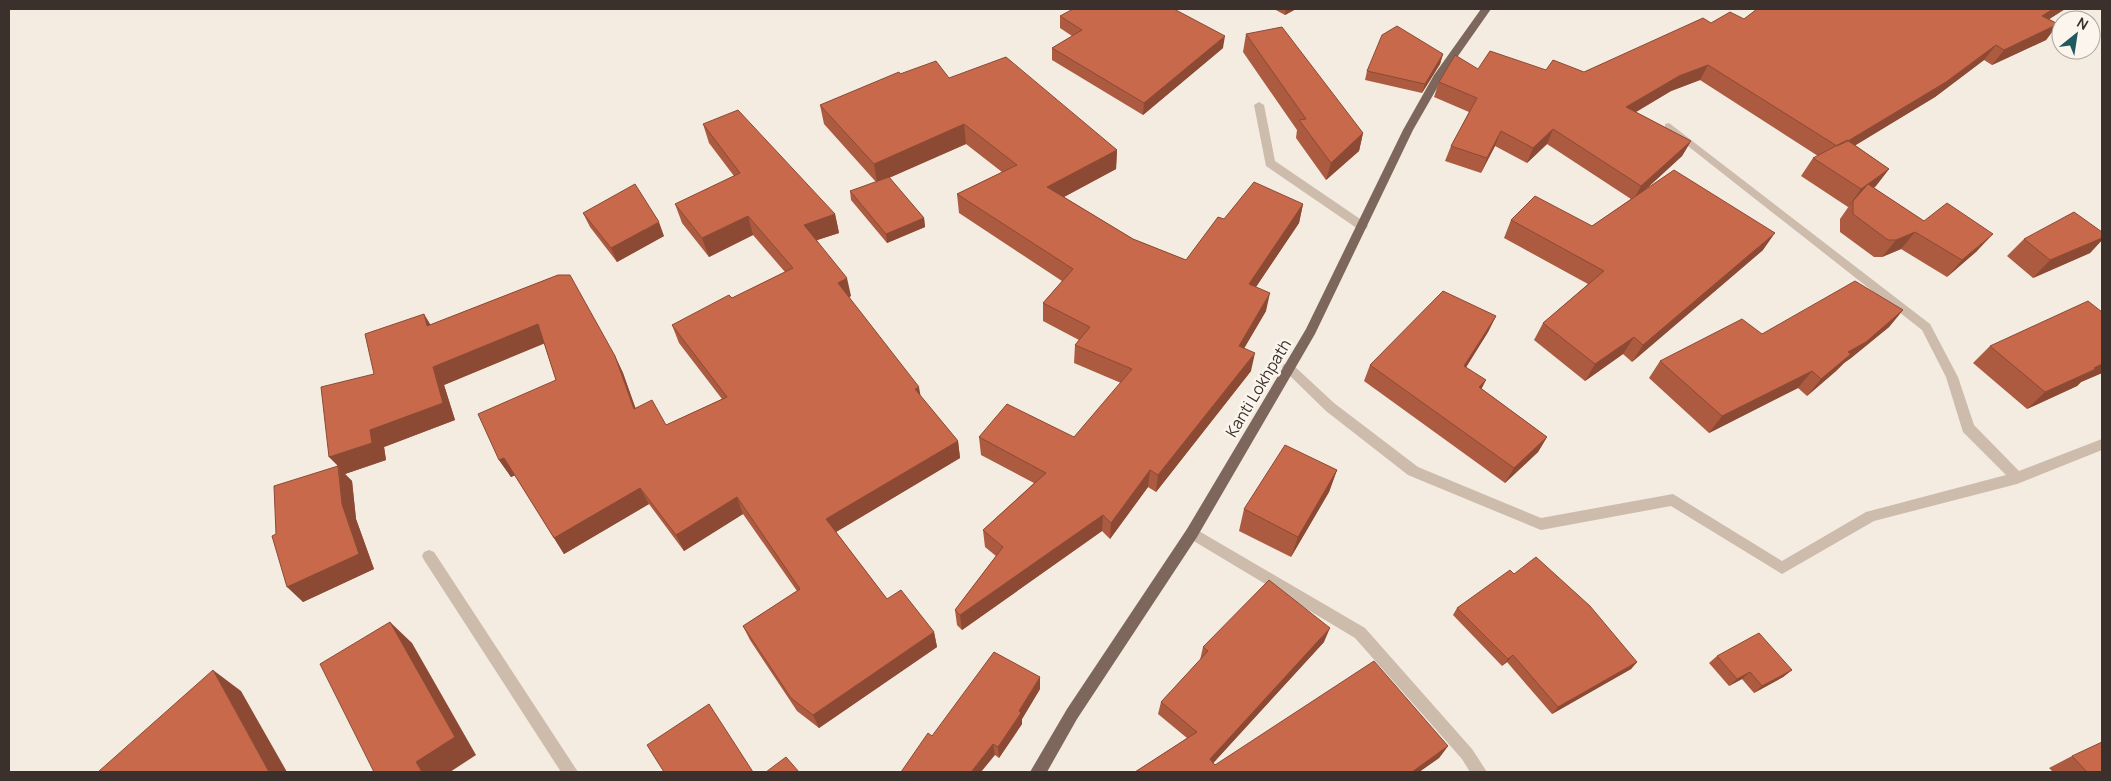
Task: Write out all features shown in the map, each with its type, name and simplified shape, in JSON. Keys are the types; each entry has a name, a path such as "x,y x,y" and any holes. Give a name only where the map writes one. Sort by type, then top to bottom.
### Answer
{"main road":[{"name":"Kanti Lokhpath","path":"1038,772 1072,714 1192,533 1288,367 1311,331 1408,130 1439,75 1486,9"}],"street":[{"path":"1259,105 1270,163 1362,226"},
{"path":"1669,126 1926,327 1952,377 1968,428 2017,478"},
{"path":"1288,367 1330,407 1413,471 1541,524 1673,500 1782,568 1870,516 2017,478 2102,444"},
{"path":"1192,533 1360,634 1467,754 1479,772"},
{"path":"429,556 570,772"}],"building":[{"path":"1073,9 1174,9 1225,36 1144,103 1052,48 1082,30 1060,16"},
{"path":"1757,9 2053,9 2042,16 2051,20 2051,27 2004,50 1996,45 1946,82 1837,146 1708,65 1679,76 1626,107 1691,141 1641,186 1553,129 1533,148 1501,131 1487,158 1451,146 1477,98 1439,82 1455,55 1478,69 1490,51 1546,70 1553,60 1584,72 1703,18 1711,23 1730,12 1744,19"},
{"path":"1397,26 1443,54 1425,84 1367,71 1382,35"},
{"path":"1282,27 1363,133 1331,163 1299,120 1306,119 1246,34"},
{"path":"1006,57 1117,150 1047,187 1133,239 1186,260 1218,217 1224,219 1254,182 1303,204 1249,284 1270,293 1239,346 1255,353 1158,475 1150,470 1111,523 1103,515 960,615 955,610 1003,547 983,530 1046,473 979,437 1007,404 1074,437 1132,369 1075,345 1090,327 1043,303 1073,269 957,194 1017,165 964,124 874,164 820,105 899,72 900,74 936,61 949,78"},
{"path":"738,110 835,214 804,225 847,278 838,283 919,387 915,389 958,441 826,519 887,599 901,590 934,632 813,715 791,698 743,626 800,589 737,497 676,535 640,488 554,538 504,458 499,460 478,414 556,380 538,324 433,367 443,403 370,430 372,443 329,457 321,387 374,374 365,334 424,314 427,326 558,275 570,275 615,356 634,409 652,400 666,425 727,397 672,325 729,295 732,298 793,268 748,216 702,238 675,204 740,173 703,124"},
{"path":"1847,140 1889,169 1861,189 1813,158"},
{"path":"1674,170 1775,233 1643,345 1634,337 1595,364 1543,323 1604,271 1511,220 1535,196 1592,226"},
{"path":"889,177 924,218 886,234 850,191"},
{"path":"635,184 659,222 611,248 583,213"},
{"path":"1868,184 1924,221 1947,203 1993,234 1962,260 1915,232 1896,240 1888,240 1853,214 1853,201"},
{"path":"2074,212 2102,232 2102,238 2050,260 2024,239"},
{"path":"1855,281 1903,310 1866,342 1848,352 1851,354 1821,379 1812,371 1722,416 1660,361 1742,319 1762,334"},
{"path":"1443,291 1496,316 1464,366 1486,380 1479,387 1547,437 1514,468 1370,365"},
{"path":"2088,301 2102,312 2102,364 2094,368 2096,369 2045,392 1990,346"},
{"path":"1285,445 1337,470 1298,537 1244,509"},
{"path":"338,466 342,504 359,554 287,587 272,536 276,534 274,486"},
{"path":"1536,557 1590,606 1637,662 1558,707 1513,655 1508,659 1457,608 1510,570 1514,574"},
{"path":"1269,580 1330,628 1210,759 1215,765 1374,661 1448,746 1412,772 1135,772 1197,732 1161,702 1208,651 1203,647"},
{"path":"390,622 455,737 416,762 422,772 374,772 320,664"},
{"path":"1759,633 1792,670 1762,686 1750,672 1737,679 1717,656"},
{"path":"994,652 1040,677 1019,711 1021,713 998,747 993,744 971,772 901,772 928,733 932,736"},
{"path":"213,670 269,772 98,772"},
{"path":"709,704 753,772 664,772 647,745"},
{"path":"2102,742 2102,772 2087,772 2072,756"},
{"path":"786,757 799,772 766,772"}]}
